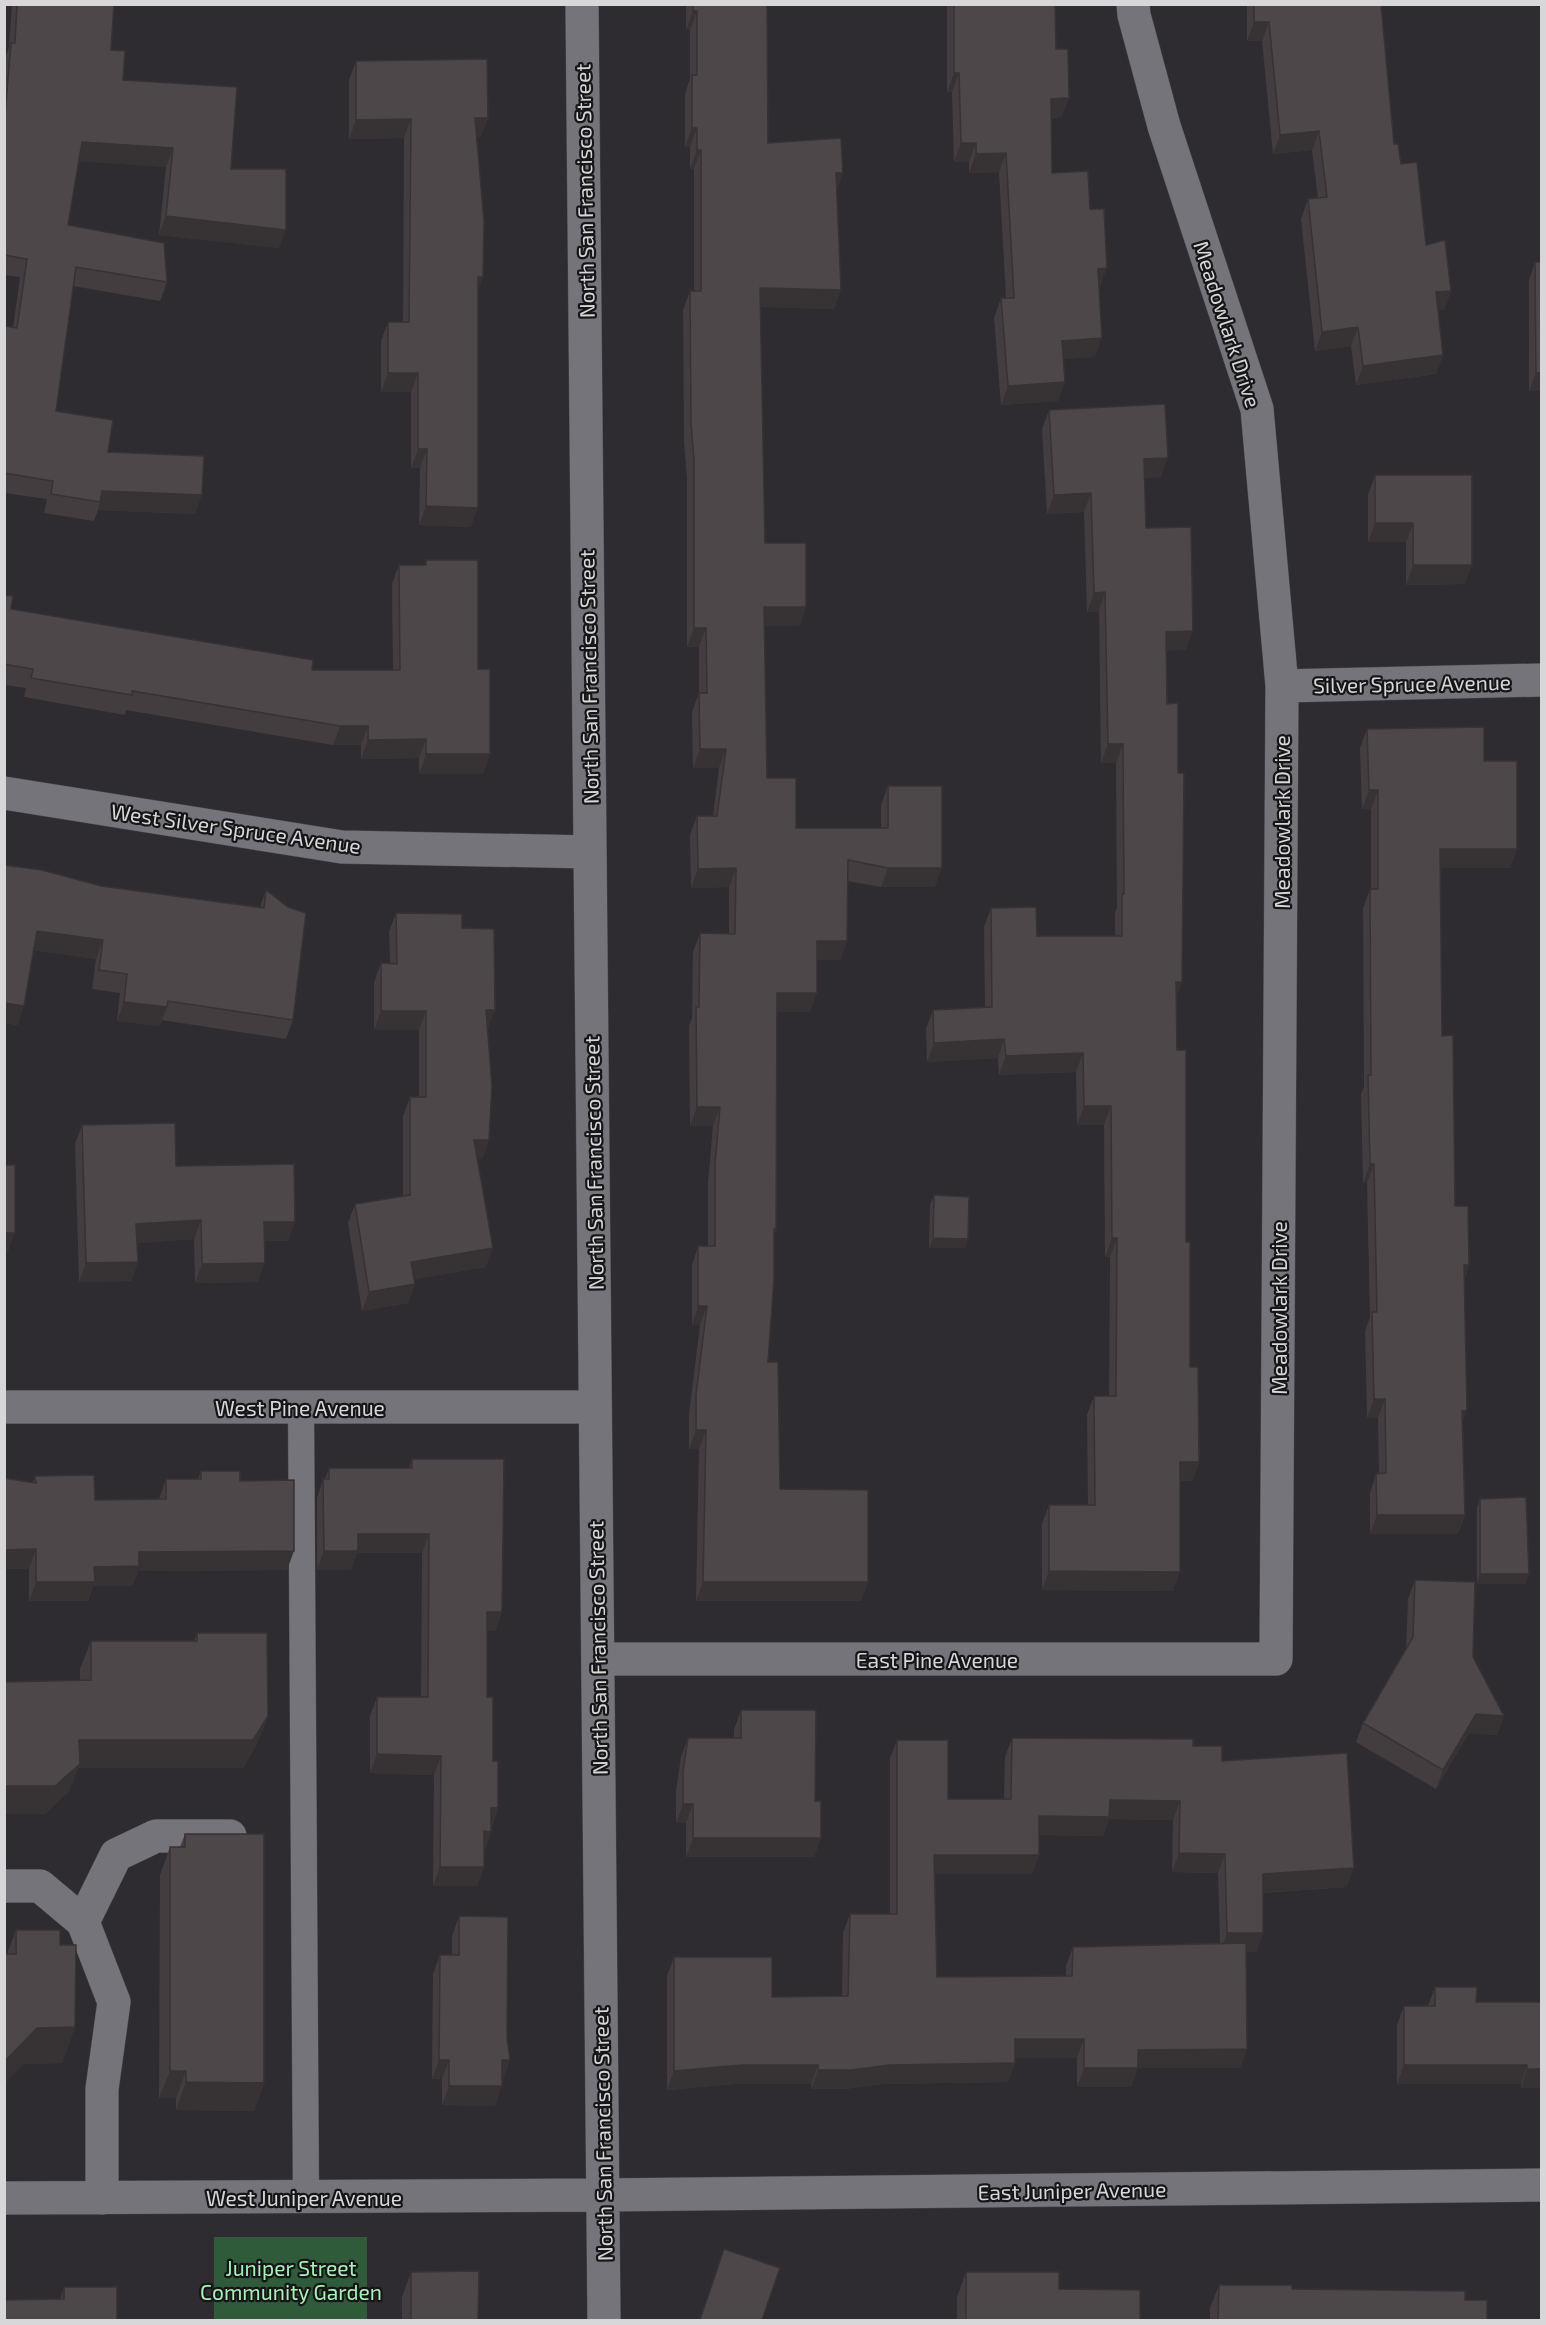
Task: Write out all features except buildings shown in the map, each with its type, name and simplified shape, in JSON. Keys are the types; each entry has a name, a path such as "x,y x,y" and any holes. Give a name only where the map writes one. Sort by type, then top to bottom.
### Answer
{"street":[{"name":"North San Francisco Street","path":"582,4 604,2320"},
{"name":"Meadowlark Drive","path":"1133,4 1164,126 1257,409 1282,686 1276,1659"},
{"name":"Silver Spruce Avenue","path":"1282,686 1542,680"},
{"name":"West Silver Spruce Avenue","path":"15,795 342,847 590,852"},
{"name":"West Pine Avenue","path":"4,1407 595,1407"},
{"name":"East Pine Avenue","path":"598,1659 1276,1659"},
{"path":"83,1922 116,1855 156,1836 230,1836"},
{"path":"4,1886 40,1886 83,1922 114,2002 102,2089 102,2198"},
{"name":"East Juniper Avenue","path":"603,2195 1542,2185"},
{"name":"West Juniper Avenue","path":"4,2198 603,2195"}],"lane":[{"path":"301,1407 306,2197"}],"green space":[{"name":"Juniper Street Community Garden","path":"214,2237 367,2237 367,2320 214,2320"}]}
